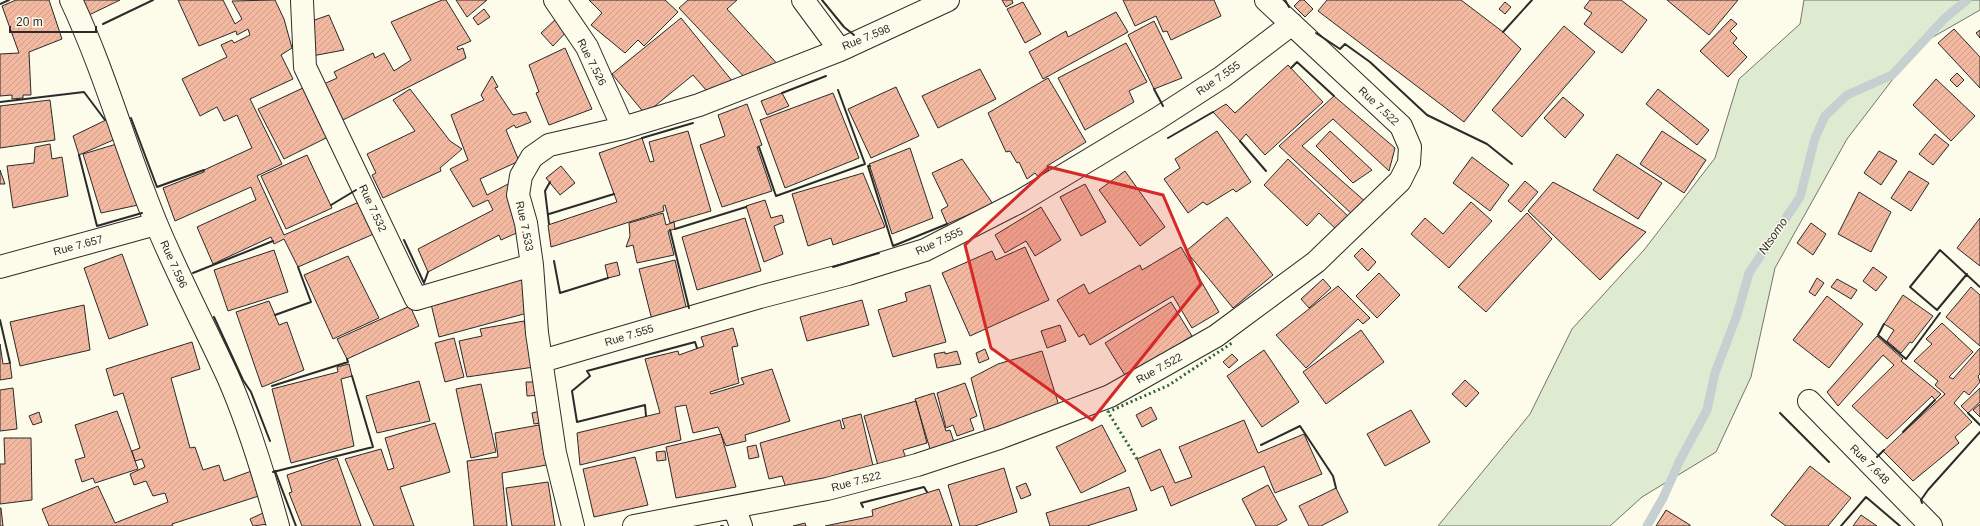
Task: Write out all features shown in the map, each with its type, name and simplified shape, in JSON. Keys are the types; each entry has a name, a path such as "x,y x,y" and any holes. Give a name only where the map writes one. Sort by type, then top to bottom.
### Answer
{"street":[{"name":"Rue 7.596","path":"71,0 115,109 156,224 188,297 228,378 261,464 278,526"},
{"name":"Rue 7.532","path":"302,0 305,67 416,299 532,265"},
{"name":"Rue 7.526","path":"555,0 588,47 624,128"},
{"name":"Rue 7.598","path":"803,0 840,50 948,0"},
{"name":"Rue 7.522","path":"634,526 738,516 827,489 917,465 999,438 1110,396 1216,336 1316,262 1400,181 1409,162 1410,147 1401,126 1266,0"},
{"name":"Rue 7.555","path":"542,361 737,303 848,274 925,250 1020,202 1157,119 1222,77 1292,24"},
{"name":"Rue 7.533","path":"573,526 555,453 538,333 532,265 526,223 518,195 521,176 532,157 549,145 624,128 699,105 840,50"},
{"name":"Rue 7.657","path":"0,267 156,224"},
{"name":"Rue 7.648","path":"1809,402 1931,526"}],"highlighted area":[{"path":"1049,167 1163,195 1201,284 1092,420 991,348 965,245"}],"green space":[{"path":"1804,0 1980,0 1980,10 1919,45 1847,139 1775,268 1751,377 1716,452 1642,497 1610,526 1438,526 1530,414 1572,329 1644,250 1715,158 1739,79 1800,24"}],"building":[{"path":"16,0 49,0 62,39 29,52 31,95 23,95 23,98 12,99 12,95 0,96 0,54 19,53 2,6"},
{"path":"79,0 120,0 87,16"},
{"path":"178,0 223,0 235,24 242,19 232,1 275,0 284,19 292,48 281,55 293,79 250,99 282,164 257,176 284,235 359,202 376,233 298,267 284,239 274,244 271,237 213,264 197,227 256,200 251,187 175,221 163,188 204,172 204,170 252,148 237,115 224,121 217,107 200,116 182,79 227,57 221,45 232,40 234,43 250,35 248,29 237,35 236,31 199,46"},
{"path":"442,0 446,0 471,41 457,47 458,50 463,48 466,58 341,121 324,84 337,78 334,72 373,53 375,58 384,53 394,71 411,60 391,22"},
{"path":"456,0 487,0 467,17"},
{"path":"589,0 665,0 678,12 644,46 638,40 625,53 591,25 602,13"},
{"path":"688,0 737,0 727,9 781,68 749,82 679,8"},
{"path":"1002,0 1012,0 1013,3 1006,7"},
{"path":"1123,0 1214,0 1221,16 1171,40 1167,31 1163,32 1156,16 1135,26"},
{"path":"1300,0 1304,0 1313,9 1305,17 1294,6"},
{"path":"1327,0 1461,0 1503,32 1521,49 1464,122 1318,11"},
{"path":"1590,0 1621,0 1647,20 1622,53 1584,24 1592,13 1584,8"},
{"path":"1667,0 1738,0 1709,35"},
{"path":"1023,2 1041,34 1025,43 1007,9"},
{"path":"1505,2 1511,7 1505,14 1499,9"},
{"path":"484,9 490,17 478,25 473,18"},
{"path":"1116,12 1128,32 1043,79 1029,52 1066,31 1068,37"},
{"path":"329,15 344,50 312,56 306,23"},
{"path":"557,18 568,30 553,46 541,33"},
{"path":"681,18 733,82 713,98 693,75 645,114 612,74"},
{"path":"1731,19 1737,24 1730,31 1737,38 1733,43 1747,57 1728,77 1700,51"},
{"path":"1154,21 1182,78 1154,89 1128,35"},
{"path":"1564,26 1595,52 1522,137 1492,110"},
{"path":"1954,29 1980,57 1980,88 1938,43"},
{"path":"1980,30 1980,38 1976,33"},
{"path":"1126,43 1147,82 1129,91 1134,102 1085,130 1058,78"},
{"path":"565,48 592,109 549,125 536,93 539,92 529,65"},
{"path":"1288,65 1323,102 1265,155 1246,134 1240,141 1213,112 1226,104 1235,113"},
{"path":"980,69 996,99 938,128 922,96"},
{"path":"1957,73 1964,80 1957,87 1950,80"},
{"path":"492,76 498,87 495,88 513,115 526,112 531,122 516,128 514,125 506,130 519,161 480,179 487,195 510,183 523,230 501,240 499,235 428,272 418,249 493,210 488,200 473,207 450,169 468,160 451,115 484,100 481,95"},
{"path":"1048,78 1086,142 1047,166 1049,172 1039,178 1035,173 1027,179 1019,162 1017,163 1010,151 1006,152 988,113"},
{"path":"1936,79 1975,116 1951,141 1913,105"},
{"path":"305,87 330,136 284,159 258,109"},
{"path":"896,87 919,136 871,158 848,109"},
{"path":"410,89 450,141 462,149 440,168 441,171 383,198 372,175 376,173 367,154 415,131 393,100"},
{"path":"1658,89 1709,130 1697,145 1646,104"},
{"path":"782,93 789,106 767,115 761,101"},
{"path":"833,93 859,158 785,188 760,120"},
{"path":"1334,96 1395,148 1389,171 1333,119 1302,146 1367,203 1353,215 1279,146"},
{"path":"1563,97 1584,115 1565,138 1544,118"},
{"path":"50,100 55,140 0,148 0,106"},
{"path":"747,104 762,145 757,147 772,191 722,207 700,145 725,136 718,115"},
{"path":"108,119 120,137 79,155 73,136"},
{"path":"688,131 711,211 670,223 665,205 663,206 664,211 551,247 548,225 617,202 599,153 642,138 650,162 654,161 649,142"},
{"path":"1217,131 1251,182 1236,192 1233,189 1207,205 1203,202 1188,213 1164,179 1180,168 1175,159"},
{"path":"1330,131 1372,170 1353,183 1316,146"},
{"path":"1662,131 1706,160 1684,193 1640,164"},
{"path":"1935,134 1949,145 1933,165 1919,154"},
{"path":"120,143 138,205 101,213 83,154"},
{"path":"50,144 52,159 62,157 68,196 13,208 7,166 34,163 35,147"},
{"path":"910,148 933,218 892,234 869,164"},
{"path":"1879,151 1897,161 1881,185 1864,173"},
{"path":"1617,154 1662,183 1638,219 1593,190"},
{"path":"307,155 332,208 286,229 261,176"},
{"path":"1472,157 1509,185 1490,211 1453,183"},
{"path":"962,159 993,204 947,224 941,210 948,206 932,173"},
{"path":"1288,159 1350,218 1338,231 1319,213 1307,226 1264,185"},
{"path":"561,166 575,183 560,195 546,178"},
{"path":"0,170 5,184 0,184"},
{"path":"1125,171 1165,227 1140,246 1099,190"},
{"path":"1909,171 1929,183 1911,211 1891,198"},
{"path":"863,173 885,227 833,245 831,238 808,246 792,194"},
{"path":"1525,181 1538,192 1521,212 1508,201"},
{"path":"1553,182 1646,232 1600,280 1528,211"},
{"path":"1085,184 1106,222 1081,236 1060,197"},
{"path":"1859,192 1891,212 1871,252 1838,234"},
{"path":"765,200 771,218 782,215 784,222 774,226 783,254 764,262 746,206"},
{"path":"1471,202 1492,221 1449,268 1411,234 1425,218 1443,234"},
{"path":"1041,207 1061,240 1035,256 1026,241 1005,253 995,235"},
{"path":"663,213 666,225 674,222 675,229 668,231 674,255 637,263 633,245 626,247 630,236 629,223"},
{"path":"1527,213 1552,239 1486,312 1458,287"},
{"path":"1227,217 1273,275 1233,308 1186,251"},
{"path":"745,218 761,271 697,290 682,237"},
{"path":"1980,218 1980,266 1957,248"},
{"path":"1811,223 1826,234 1813,255 1797,243"},
{"path":"1025,247 1049,300 970,336 942,273 992,251 996,260"},
{"path":"1181,247 1219,312 1192,328 1173,296 1090,345 1084,334 1079,337 1057,300 1084,284 1089,294 1140,265 1142,270"},
{"path":"1362,248 1376,262 1368,271 1354,256"},
{"path":"274,250 288,292 228,311 214,270"},
{"path":"122,254 148,325 109,339 84,268"},
{"path":"348,256 379,318 333,339 304,275"},
{"path":"675,260 687,311 652,320 639,269"},
{"path":"617,262 620,275 608,278 605,265"},
{"path":"1873,267 1887,277 1876,291 1863,281"},
{"path":"1379,273 1400,295 1377,318 1356,296"},
{"path":"1817,278 1824,283 1815,296 1809,292"},
{"path":"522,279 531,312 439,337 431,304"},
{"path":"1323,279 1331,288 1309,308 1301,299"},
{"path":"1837,279 1857,290 1851,299 1831,287"},
{"path":"930,285 946,342 893,357 878,310 907,301 905,293"},
{"path":"1338,286 1370,318 1363,324 1358,319 1306,368 1276,335"},
{"path":"1971,287 1980,295 1980,346 1946,317"},
{"path":"1903,295 1933,316 1912,343 1910,342 1901,353 1887,341 1894,330 1884,324"},
{"path":"1827,296 1863,324 1829,368 1793,340"},
{"path":"862,300 869,325 807,341 800,317"},
{"path":"269,301 279,325 287,322 304,370 262,387 236,312"},
{"path":"1171,302 1192,336 1126,377 1105,343"},
{"path":"84,305 90,350 20,366 10,322"},
{"path":"410,306 419,326 347,359 337,339"},
{"path":"524,321 534,367 467,377 459,341 482,336 480,329"},
{"path":"1942,323 1973,352 1949,377 1953,379 1980,348 1980,374 1978,376 1980,382 1969,395 1964,391 1954,403 1972,422 1955,437 1959,443 1913,481 1883,451 1945,394 1935,385 1938,381 1914,361 1932,344 1926,339"},
{"path":"1060,325 1066,341 1047,348 1041,331"},
{"path":"733,328 738,346 732,347 739,383 710,392 711,394 744,384 741,378 772,369 790,421 745,435 746,441 726,446 718,427 693,433 686,405 675,407 681,440 580,465 577,433 660,413 645,359 678,351 679,355 704,346 701,337"},
{"path":"1361,330 1384,362 1326,404 1303,372"},
{"path":"1877,336 1903,359 1901,361 1941,394 1935,400 1932,396 1887,439 1852,406 1894,365 1883,355 1838,406 1827,392"},
{"path":"454,338 464,377 445,382 435,343"},
{"path":"192,342 200,369 171,378 190,448 195,447 203,470 219,465 224,481 257,469 265,494 172,524 173,526 49,526 42,509 98,486 115,523 168,502 165,493 153,496 146,481 134,485 130,474 145,467 142,459 135,461 132,451 140,448 123,393 114,396 106,369"},
{"path":"0,344 3,364 10,363 12,378 0,380"},
{"path":"985,349 989,359 979,363 976,353"},
{"path":"1264,350 1299,402 1262,427 1227,376"},
{"path":"957,351 961,364 937,368 934,354 945,352 945,354"},
{"path":"1042,351 1060,409 985,432 971,378 998,364"},
{"path":"1232,354 1238,360 1229,368 1223,362"},
{"path":"349,364 352,376 341,379 354,446 291,463 272,389 338,372 337,367"},
{"path":"1465,380 1479,393 1466,407 1452,394"},
{"path":"419,381 430,421 377,433 366,396"},
{"path":"526,382 541,382 541,395 527,396"},
{"path":"965,383 977,416 970,419 974,430 957,436 953,425 946,428 937,393"},
{"path":"481,384 496,452 471,458 456,389"},
{"path":"13,388 17,429 0,431 0,390"},
{"path":"1980,388 1980,402 1968,413 1961,406"},
{"path":"934,393 946,431 950,430 954,442 930,449 915,399"},
{"path":"916,401 927,443 903,450 907,461 879,469 864,416"},
{"path":"1980,404 1980,417 1973,410"},
{"path":"1151,407 1157,419 1142,427 1136,415"},
{"path":"545,410 547,422 534,424 532,413"},
{"path":"1411,410 1430,442 1385,466 1367,434"},
{"path":"117,411 138,469 95,483 93,478 82,482 75,460 85,457 75,425"},
{"path":"39,412 42,422 33,425 29,416"},
{"path":"861,414 874,470 855,476 852,470 787,491 782,476 769,479 760,443 840,420 842,429 845,428 842,419"},
{"path":"1244,420 1258,453 1304,434 1322,474 1275,493 1264,466 1171,506 1163,486 1151,491 1137,459 1160,449 1175,483 1192,477 1179,447"},
{"path":"435,423 450,472 400,487 414,526 374,526 345,459 381,449 388,470 394,468 385,438"},
{"path":"539,425 543,446 549,444 552,464 502,473 507,526 474,526 467,461 498,457 495,433"},
{"path":"1102,425 1126,471 1081,493 1056,447"},
{"path":"721,434 736,487 676,498 666,447"},
{"path":"4,438 31,438 32,500 0,504 0,464 5,464"},
{"path":"756,445 759,457 749,459 747,447"},
{"path":"665,451 666,460 657,461 656,452"},
{"path":"635,457 648,505 594,517 583,469"},
{"path":"337,458 361,526 302,526 289,493 292,492 287,475"},
{"path":"1810,466 1851,498 1828,526 1786,526 1771,515"},
{"path":"1004,468 1017,512 975,526 960,526 948,485"},
{"path":"548,482 555,526 512,526 506,488"},
{"path":"1026,483 1031,495 1021,499 1016,487"},
{"path":"1268,485 1287,520 1276,526 1256,526 1242,499"},
{"path":"1129,487 1137,510 1087,526 1050,526 1046,513"},
{"path":"1336,488 1348,512 1321,526 1309,526 1299,506"},
{"path":"939,489 952,526 825,526 873,516 872,510"},
{"path":"1,508 3,526 0,526"},
{"path":"1666,510 1690,525 1690,526 1656,526"},
{"path":"263,513 268,524 253,526 250,519"},
{"path":"1861,515 1877,526 1853,526"},
{"path":"805,523 806,526 793,526"}],"waterway":[{"name":"Ntsomo","path":"1647,526 1663,498 1680,460 1707,410 1715,373 1737,315 1749,273 1800,197 1815,138 1825,116 1847,95 1892,75 1945,18 1967,0"}],"hedge":[{"path":"1137,459 1108,412 1169,385 1232,343"}],"wall":[{"path":"0,4 9,0"},
{"path":"103,24 153,0"},
{"path":"822,0 844,27 854,35"},
{"path":"1285,0 1289,7"},
{"path":"1503,32 1532,0"},
{"path":"1316,33 1340,49 1345,44 1370,62 1427,115 1487,144 1512,164"},
{"path":"1291,68 1297,62 1334,96"},
{"path":"782,93 826,76"},
{"path":"1154,89 1163,106"},
{"path":"759,147 776,196 865,164 838,90"},
{"path":"0,102 84,92 105,120"},
{"path":"1168,138 1213,112"},
{"path":"131,118 157,187 204,170"},
{"path":"642,138 693,123"},
{"path":"1240,141 1266,171"},
{"path":"79,155 97,226 142,213"},
{"path":"870,166 868,166 893,246 947,224"},
{"path":"549,224 545,191 550,182"},
{"path":"331,205 356,190"},
{"path":"549,214 614,194"},
{"path":"675,229 746,207"},
{"path":"670,230 689,308"},
{"path":"404,240 424,283 428,272"},
{"path":"193,273 273,241"},
{"path":"1967,274 1937,310 1910,287 1940,250 1980,287"},
{"path":"833,267 879,253"},
{"path":"554,261 560,293 608,278"},
{"path":"275,315 311,302 298,267"},
{"path":"1884,324 1878,335 1906,359 1940,313"},
{"path":"214,317 243,380 251,392 270,441"},
{"path":"0,320 10,363"},
{"path":"646,416 645,405 577,422 572,391 590,376 587,371 695,342 697,348"},
{"path":"272,386 348,362 347,359"},
{"path":"273,472 373,447 352,376"},
{"path":"1903,432 1935,400"},
{"path":"1780,413 1829,462"},
{"path":"1968,413 1980,425"},
{"path":"1261,445 1300,426 1333,476 1336,488"},
{"path":"1922,503 1921,500 1928,490 1980,432"},
{"path":"1877,457 1884,450"},
{"path":"275,471 296,526"},
{"path":"863,507 861,503 924,487 927,492"},
{"path":"1841,526 1866,497 1900,526"}]}
